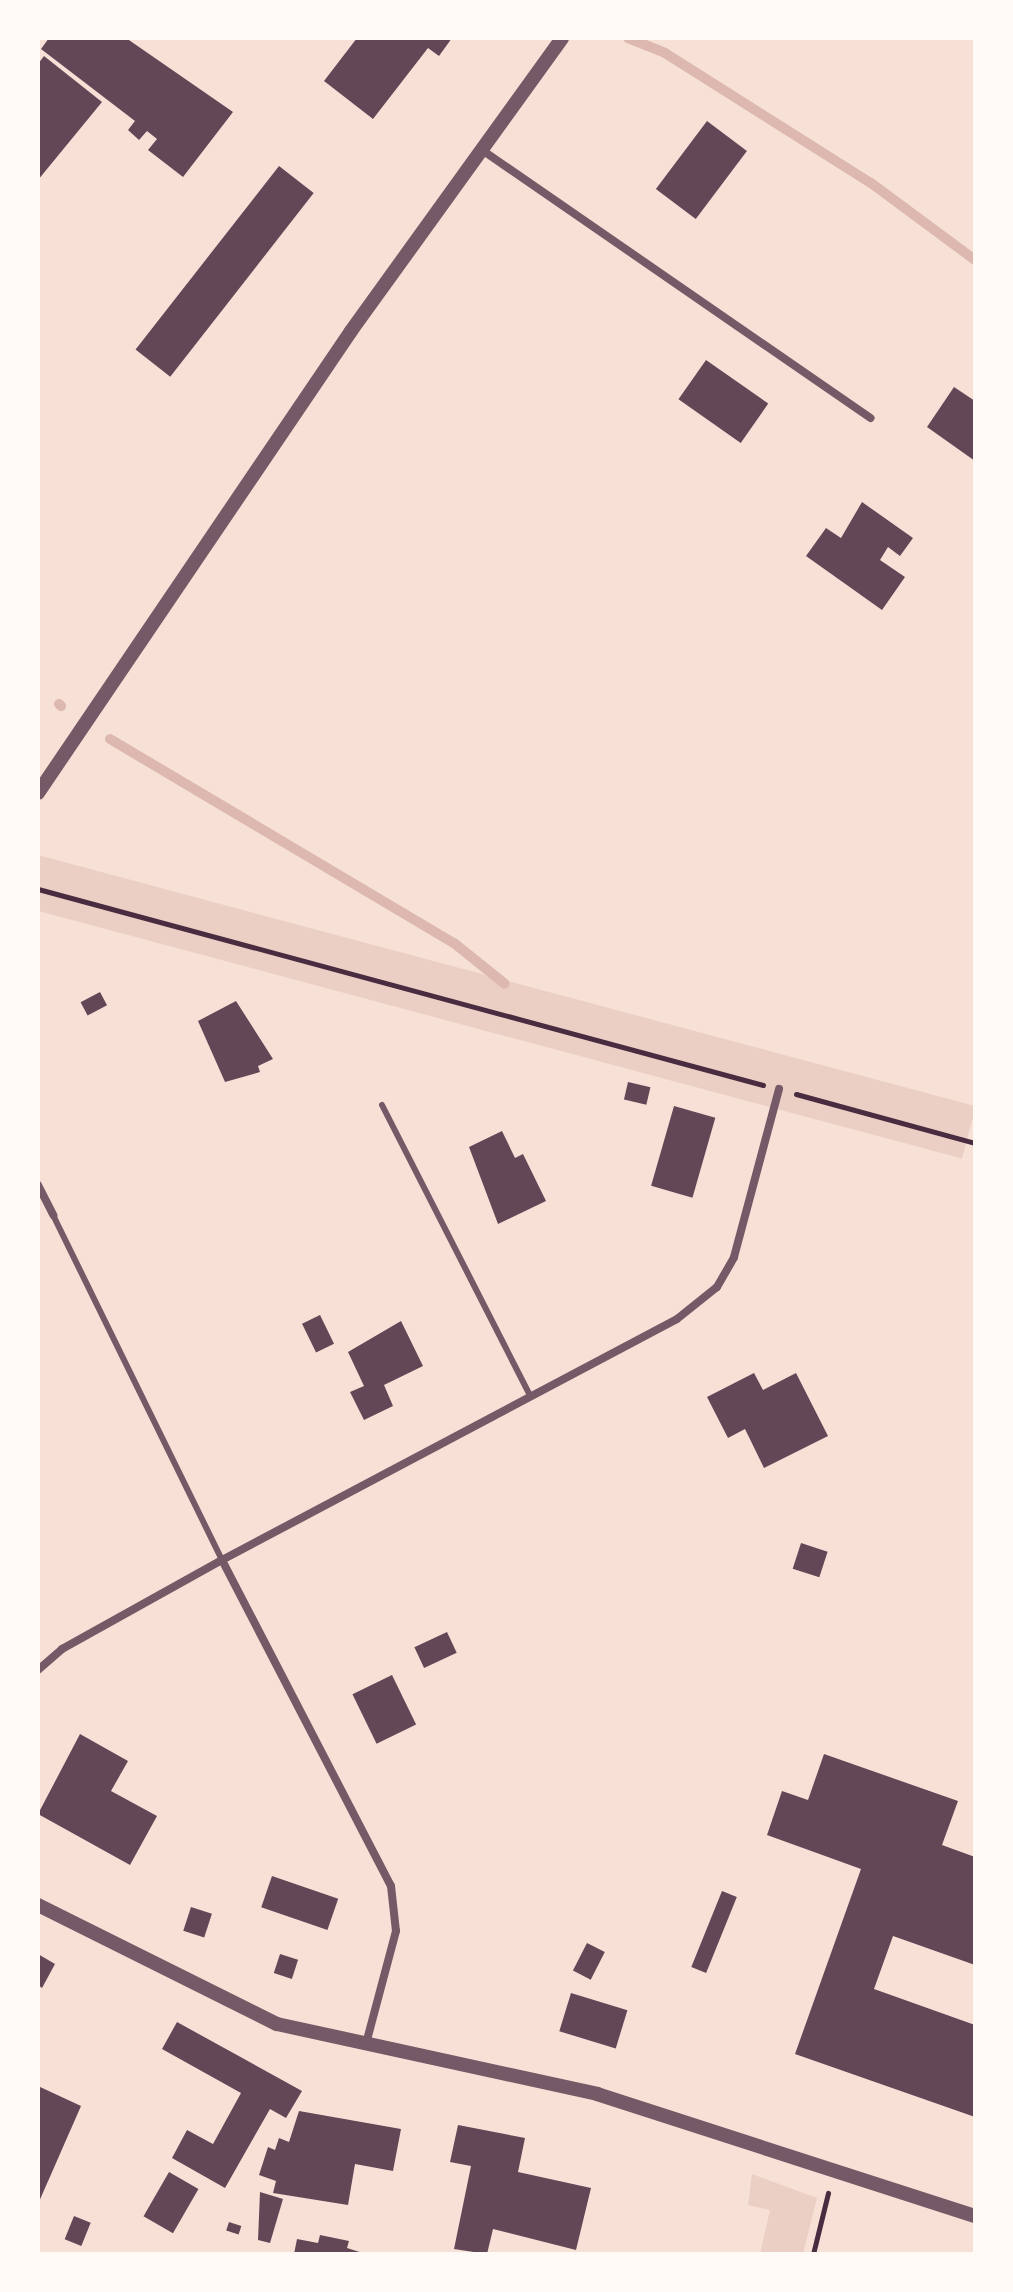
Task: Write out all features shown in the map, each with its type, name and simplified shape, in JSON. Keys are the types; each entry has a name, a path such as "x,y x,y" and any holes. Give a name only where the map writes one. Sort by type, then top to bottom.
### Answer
{"street":[{"path":"38,793 562,38"},
{"path":"482,150 870,418"},
{"path":"38,1670 62,1649 222,1560 529,1394 677,1319 717,1287 739,1244 779,1089"},
{"path":"38,1185 53,1215"},
{"path":"222,1560 391,1886 396,1931 366,2045"},
{"path":"38,1905 277,2024 597,2094 975,2216"}],"lane":[{"path":"382,1105 529,1394"},
{"path":"53,1215 222,1560"}],"path":[{"path":"38,889 975,1143"},
{"path":"813,2254 829,2190"}],"shaded area":[{"path":"38,855 975,1106 962,1158 38,911"},
{"path":"752,2174 817,2198 803,2254 760,2254 770,2210 748,2205"}],"building":[{"path":"49,38 126,38 233,112 183,177 148,150 157,139 147,131 139,140 128,130 135,121 41,49"},
{"path":"357,38 452,38 439,56 428,48 373,119 324,81"},
{"path":"44,56 102,102 38,180 38,64"},
{"path":"707,121 747,151 696,219 656,189"},
{"path":"279,166 314,193 170,377 136,350"},
{"path":"706,360 768,404 741,443 678,399"},
{"path":"954,387 975,401 975,461 927,427"},
{"path":"862,502 913,538 900,556 888,547 880,560 905,577 882,610 806,556 826,528 841,538"},
{"path":"100,992 107,1005 88,1016 81,1002"},
{"path":"236,1001 273,1059 258,1066 260,1072 225,1082 198,1021"},
{"path":"628,1082 650,1087 646,1105 624,1100"},
{"path":"674,1106 715,1118 692,1198 651,1186"},
{"path":"502,1131 515,1158 523,1154 546,1201 498,1224 469,1147"},
{"path":"320,1315 334,1344 316,1353 302,1324"},
{"path":"401,1321 423,1366 384,1385 393,1406 364,1420 350,1392 364,1386 348,1352"},
{"path":"754,1373 763,1390 796,1373 828,1436 764,1468 745,1429 728,1438 707,1397"},
{"path":"801,1543 828,1552 819,1577 793,1569"},
{"path":"447,1632 457,1653 424,1668 414,1647"},
{"path":"392,1675 416,1724 377,1744 352,1694"},
{"path":"80,1734 128,1761 111,1791 157,1816 130,1865 38,1814"},
{"path":"824,1754 958,1801 942,1845 975,1857 975,1965 893,1936 874,1989 975,2025 975,2117 795,2054 861,1869 767,1835 782,1791 808,1800"},
{"path":"272,1876 338,1899 327,1930 261,1907"},
{"path":"722,1891 737,1897 706,1973 691,1967"},
{"path":"191,1907 212,1914 204,1938 183,1931"},
{"path":"587,1943 605,1952 591,1980 573,1971"},
{"path":"38,1954 55,1964 42,1988 38,1985"},
{"path":"280,1954 298,1960 292,1979 274,1973"},
{"path":"571,1993 627,2010 616,2049 559,2031"},
{"path":"177,2022 302,2091 286,2118 270,2109 225,2188 172,2158 187,2130 213,2144 241,2093 162,2049"},
{"path":"38,2086 81,2106 38,2204"},
{"path":"299,2111 401,2129 393,2171 355,2164 348,2205 273,2193 276,2181 259,2175 268,2147 275,2150 279,2138 289,2142"},
{"path":"458,2125 525,2138 518,2172 591,2188 576,2250 493,2229 487,2254 454,2249 471,2166 450,2162"},
{"path":"169,2172 198,2189 173,2233 143,2216"},
{"path":"260,2192 283,2199 270,2243 258,2240"},
{"path":"74,2216 91,2223 81,2246 65,2239"},
{"path":"229,2222 241,2226 239,2235 226,2231"},
{"path":"320,2235 349,2241 347,2248 366,2254 294,2254 297,2239 318,2243"}],"waterway":[{"path":"628,38 665,53 871,183 975,260"},
{"path":"110,739 454,943 505,984"}]}
